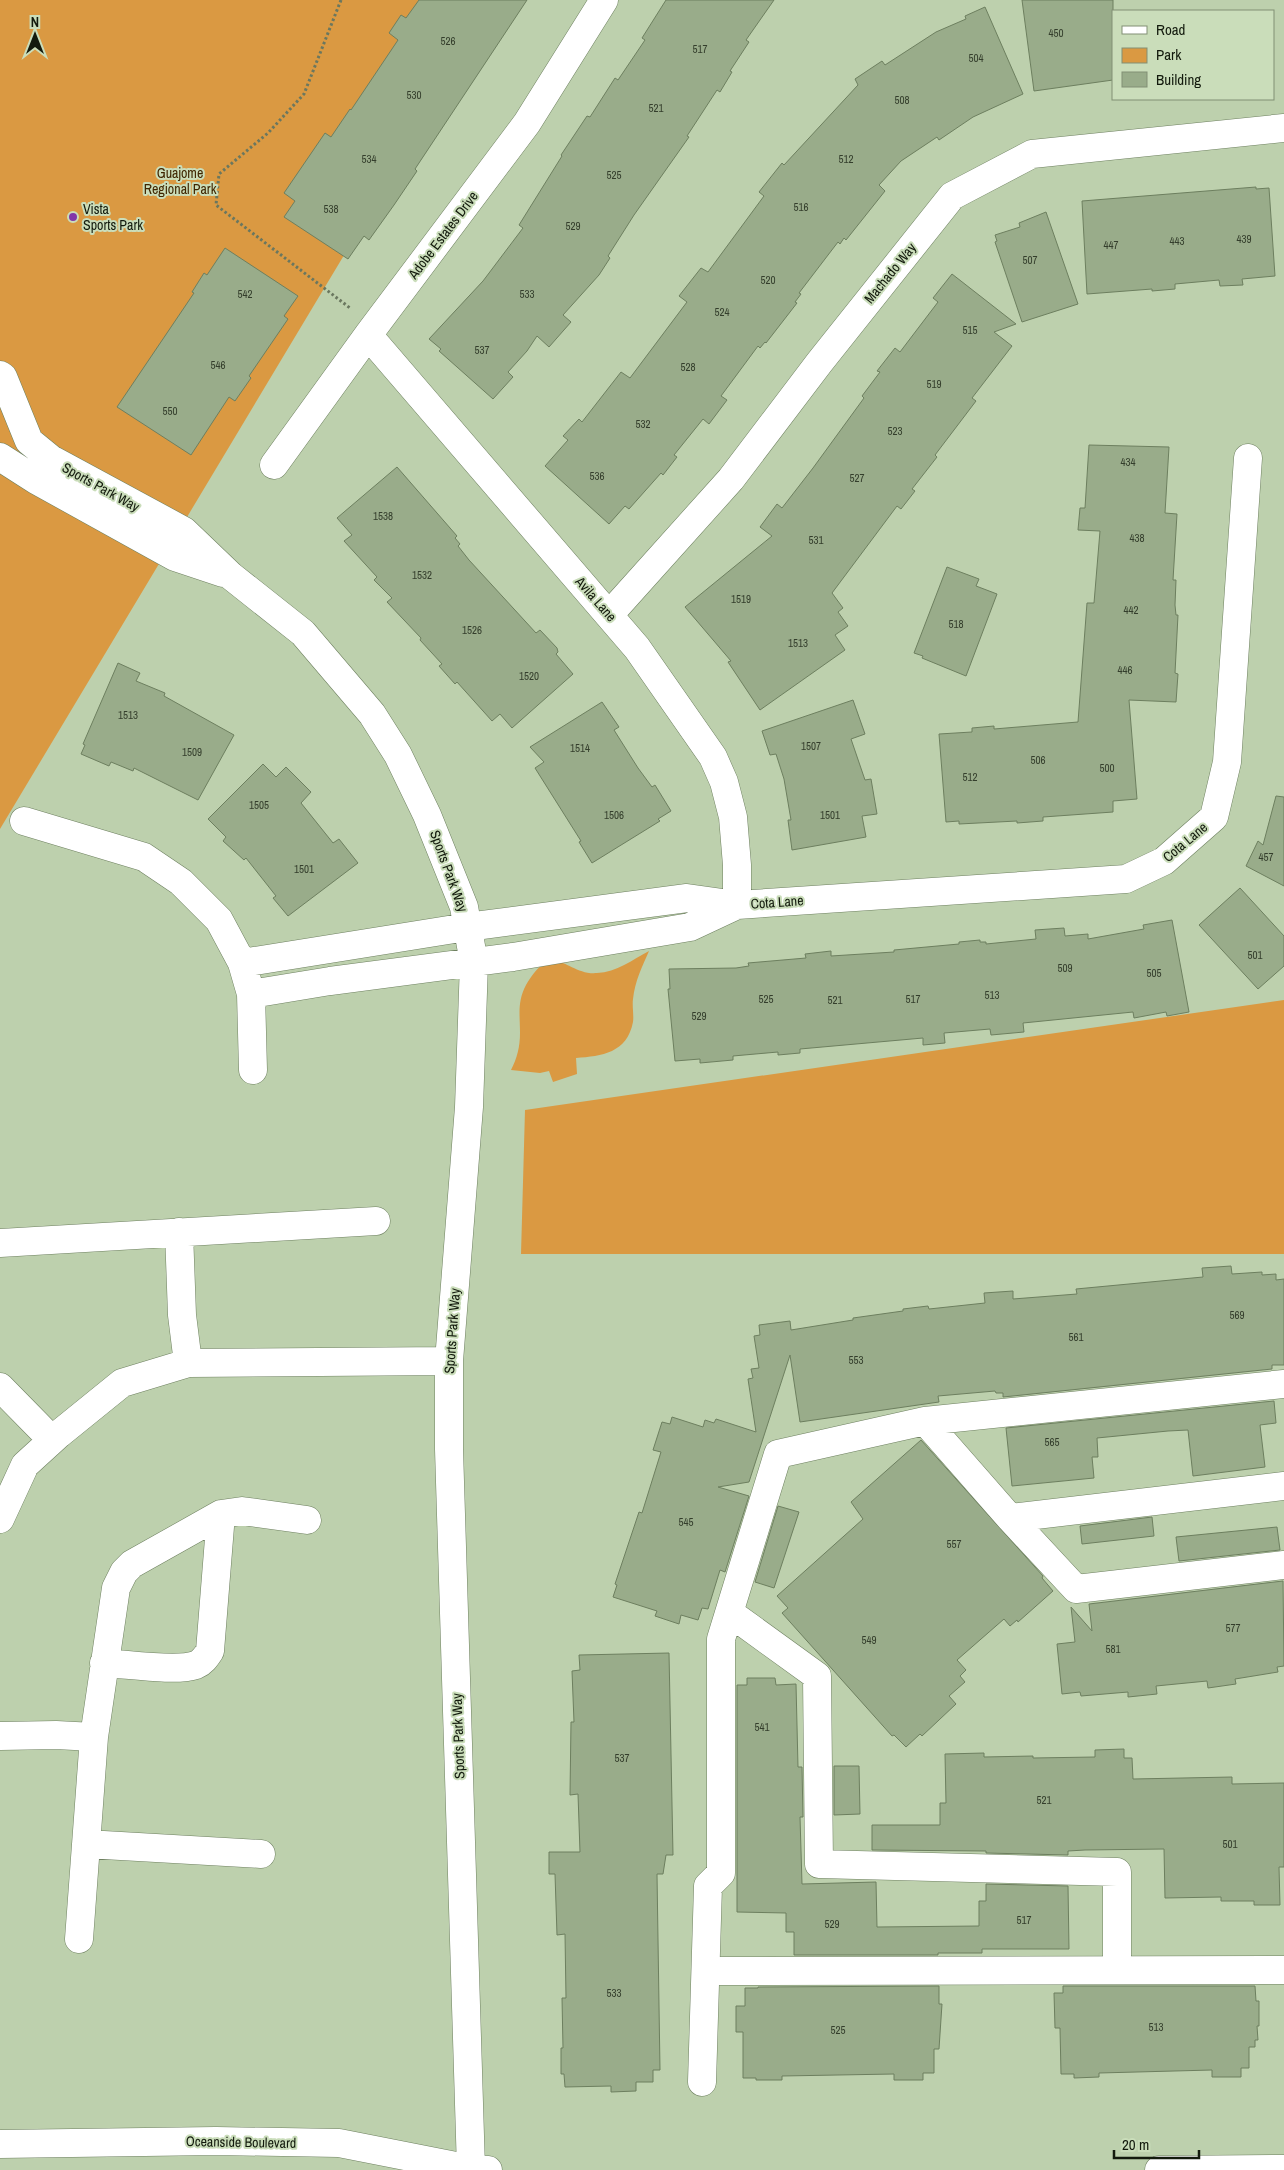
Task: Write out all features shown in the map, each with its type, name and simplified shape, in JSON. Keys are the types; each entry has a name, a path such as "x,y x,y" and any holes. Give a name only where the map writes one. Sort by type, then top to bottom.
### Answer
{"street":[{"name":"Adobe Estates Drive","path":"274,465 368,335 527,123 604,0"},
{"name":"Machado Way","path":"609,614 731,479 818,364 952,196 1032,154 1284,128"},
{"name":"Avila Lane","path":"368,335 637,648 713,757 724,782 734,817 738,865 738,905"},
{"name":"Sports Park Way","path":"0,375 3,377 13,397 19,420 28,440 51,460 184,531 231,576 303,633 372,714 398,755 428,814 464,907 474,963 469,1107 449,1361 450,1458 474,2170"},
{"name":"Sports Park Way","path":"0,457 36,480 175,557 231,576"},
{"name":"Cota Lane","path":"242,963 467,927 687,898 738,905 1126,879 1164,861 1214,817 1227,762 1248,458"},
{"path":"24,821 144,857 181,882 219,920 242,963 251,994 253,1070"},
{"name":"Cota Lane","path":"251,994 330,981 474,963 690,927 738,905"},
{"path":"0,1242 376,1221"},
{"path":"179,1232 182,1315 188,1363"},
{"path":"0,1519 24,1465 122,1383 188,1363 449,1361"},
{"path":"702,2082 708,1886 721,1873 721,1639 778,1454 925,1421 1284,1384"},
{"path":"0,1387 52,1440"},
{"path":"925,1421 1076,1590 1284,1565"},
{"path":"1010,1518 1284,1486"},
{"path":"79,1939 94,1737 116,1588 124,1572 132,1564 221,1514 242,1511 307,1520"},
{"path":"104,1663 180,1667 196,1665 205,1659 210,1651 221,1514"},
{"path":"730,1613 817,1676 819,1864 1116,1872 1116,1970"},
{"path":"0,1736 56,1735 94,1737"},
{"path":"86,1844 261,1854"},
{"path":"706,1970 1284,1970"},
{"name":"Oceanside Boulevard","path":"0,2144 216,2141 339,2143 474,2170"},
{"path":"1159,2170 1284,2169"}],"path":[{"path":"341,0 304,94 268,133 219,174 216,205 350,308"}],"green space":[{"name":"Guajome Regional Park","path":"0,0 497,0 0,829"},
{"path":"649,951 635,986 633,1022 630,1032 619,1046 604,1054 576,1058 577,1074 553,1082 549,1071 540,1073 511,1070 519,1043 521,997 526,985 536,971 545,963 561,962 586,972 597,973 624,965"},
{"path":"1284,1000 1284,1254 521,1254 525,1110"}],"building":[{"path":"419,0 527,0 415,169 417,171 394,205 369,240 364,236 348,259 284,217 295,201 284,193 325,133 331,137 351,110 398,40 389,33 401,15 406,18"},
{"path":"666,0 774,0 746,40 749,42 730,71 732,72 720,92 717,90 687,136 689,137 634,215 608,256 610,258 599,275 563,315 571,322 549,347 537,336 527,351 508,372 513,377 493,399 439,351 441,349 429,339 483,281 523,228 519,225 561,155 587,116 590,117 615,78 618,80 645,40 642,38"},
{"path":"1022,0 1113,0 1112,80 1034,91"},
{"path":"985,7 1023,94 973,117 939,140 937,137 901,161 879,185 885,191 846,240 844,238 840,244 838,242 799,293 801,294 795,302 797,303 766,343 760,348 758,346 721,396 727,400 709,424 703,419 674,455 677,457 663,475 661,473 629,509 625,506 609,524 545,466 568,440 563,436 579,419 582,422 621,372 630,378 687,302 679,296 701,268 708,272 764,196 759,192 782,163 784,165 858,85 855,79 882,61 885,65 936,32 966,19 965,16"},
{"path":"1256,187 1256,189 1269,188 1275,276 1242,279 1243,285 1220,286 1219,280 1175,284 1175,289 1087,294 1082,201"},
{"path":"1046,212 1078,304 1022,322 995,242 997,241 995,235 1020,227 1019,223"},
{"path":"225,248 298,296 284,316 288,319 249,376 251,378 235,401 229,397 191,455 117,407 194,293 192,292 204,273 207,275"},
{"path":"952,274 1016,324 994,332 1012,346 972,398 976,401 935,455 937,457 912,489 915,491 901,509 897,506 832,593 843,608 838,612 848,626 835,635 845,650 760,710 728,662 731,661 685,607 772,536 760,527 777,504 782,508 813,468 864,398 862,396 880,372 877,371 895,348 900,352 938,302 933,298"},
{"path":"1089,445 1169,447 1165,513 1177,514 1173,580 1176,580 1175,605 1176,615 1178,615 1175,673 1178,674 1176,702 1129,700 1137,799 1113,801 1113,812 1043,817 1043,821 1017,823 1017,821 959,824 959,821 946,822 939,734 972,732 972,728 994,726 994,729 1078,722 1087,603 1094,603 1100,531 1078,530 1080,508 1085,508"},
{"path":"397,467 457,536 455,538 460,544 458,546 469,560 536,633 540,630 557,648 558,652 556,654 573,674 512,728 500,714 492,721 457,682 455,684 439,666 442,664 420,640 421,638 387,602 392,598 374,580 377,577 344,541 352,535 337,518"},
{"path":"947,567 979,579 976,586 997,594 966,676 914,653"},
{"path":"118,663 140,673 136,681 165,693 164,696 234,735 198,800 134,768 133,771 111,762 109,766 81,754 85,745 83,744"},
{"path":"853,700 865,734 851,739 865,780 871,779 877,814 862,816 866,837 792,850 788,820 791,820 784,779 776,754 770,755 762,731"},
{"path":"602,702 619,727 614,730 638,768 652,787 655,785 671,811 658,819 660,821 592,863 579,842 581,841 535,768 544,762 530,747"},
{"path":"263,764 276,777 286,767 311,792 301,803 333,843 339,839 358,863 288,916 273,898 276,896 246,858 244,860 223,841 226,837 208,819"},
{"path":"1276,796 1284,797 1284,886 1246,866 1258,841 1263,845"},
{"path":"1240,888 1284,936 1284,966 1258,989 1199,925"},
{"path":"1172,920 1189,1012 1167,1016 1166,1012 1134,1018 1133,1012 1023,1023 1024,1032 991,1035 990,1029 944,1033 945,1043 923,1045 923,1038 800,1049 800,1053 778,1055 778,1052 733,1056 733,1060 700,1063 700,1059 675,1061 668,989 670,989 669,969 736,968 749,966 748,963 806,958 805,954 831,951 831,956 894,952 894,950 959,944 959,942 980,940 980,942 986,942 986,944 1036,939 1035,930 1064,928 1065,936 1088,934 1088,939 1144,929 1143,925"},
{"path":"1231,1266 1232,1274 1262,1272 1262,1275 1276,1274 1276,1280 1284,1279 1284,1365 1272,1365 1272,1369 1003,1397 1003,1393 996,1393 995,1391 938,1396 939,1402 800,1422 790,1355 749,1482 718,1487 749,1496 725,1572 720,1570 708,1609 702,1608 698,1620 681,1615 679,1624 655,1616 657,1611 613,1597 617,1585 615,1584 639,1512 642,1513 661,1452 653,1450 662,1422 670,1424 672,1417 703,1427 705,1420 714,1423 716,1419 756,1432 748,1379 753,1378 751,1369 759,1368 754,1336 760,1335 759,1325 790,1321 791,1330 903,1311 903,1309 928,1306 929,1309 985,1303 984,1293 1013,1291 1013,1299 1077,1294 1076,1289 1203,1277 1202,1268"},
{"path":"1274,1401 1276,1423 1260,1425 1265,1467 1193,1476 1188,1430 1168,1431 1097,1438 1098,1457 1092,1457 1094,1478 1012,1486 1006,1428"},
{"path":"921,1440 1043,1576 1042,1578 1053,1591 1018,1622 1017,1620 1010,1626 1004,1619 957,1660 966,1670 960,1676 965,1682 949,1696 956,1704 922,1736 920,1734 906,1747 894,1735 892,1736 782,1613 788,1608 777,1596 863,1519 851,1502"},
{"path":"778,1506 799,1512 774,1588 755,1582"},
{"path":"1152,1517 1154,1536 1082,1544 1080,1526"},
{"path":"1277,1527 1280,1550 1179,1561 1176,1537"},
{"path":"1283,1581 1284,1666 1277,1667 1278,1672 1235,1679 1236,1684 1208,1688 1207,1681 1156,1686 1157,1694 1128,1697 1128,1692 1081,1696 1080,1692 1062,1694 1057,1644 1075,1642 1071,1607 1092,1631 1089,1604"},
{"path":"669,1653 673,1855 666,1855 663,1874 657,1874 660,2070 653,2070 653,2082 636,2082 636,2091 611,2092 611,2086 565,2087 564,2074 561,2074 561,2048 563,2048 562,1998 566,1998 565,1934 557,1935 555,1874 549,1874 549,1852 580,1852 578,1794 570,1795 571,1722 574,1722 572,1671 580,1670 579,1655"},
{"path":"747,1678 775,1678 776,1685 796,1684 798,1767 802,1767 803,1817 800,1817 802,1884 876,1882 877,1927 979,1926 979,1901 986,1901 986,1884 1068,1886 1069,1949 982,1949 982,1953 938,1953 938,1955 794,1955 794,1932 786,1932 786,1913 737,1912 737,1685 747,1685"},
{"path":"1124,1749 1124,1758 1132,1758 1133,1779 1232,1777 1232,1784 1284,1783 1284,1867 1279,1867 1280,1905 1254,1905 1254,1901 1221,1901 1221,1897 1165,1898 1164,1849 1068,1851 1068,1855 986,1853 986,1851 872,1850 872,1825 940,1825 940,1803 946,1803 945,1754 984,1753 984,1757 1033,1756 1033,1758 1095,1757 1095,1750"},
{"path":"834,1766 859,1766 860,1814 834,1815"},
{"path":"939,1986 939,2004 942,2004 939,2049 934,2049 934,2073 923,2073 923,2080 894,2080 894,2074 782,2076 782,2080 743,2078 743,2032 736,2032 736,2006 745,2006 745,1988"},
{"path":"1063,1986 1255,1986 1256,2001 1259,2001 1258,2040 1255,2040 1255,2047 1249,2047 1249,2068 1241,2068 1241,2077 1212,2077 1212,2070 1099,2073 1099,2077 1074,2078 1074,2074 1061,2074 1060,2028 1055,2028 1054,1993 1063,1993"}],"place":[{"name":"Vista Sports Park","path":"73,217"}]}
